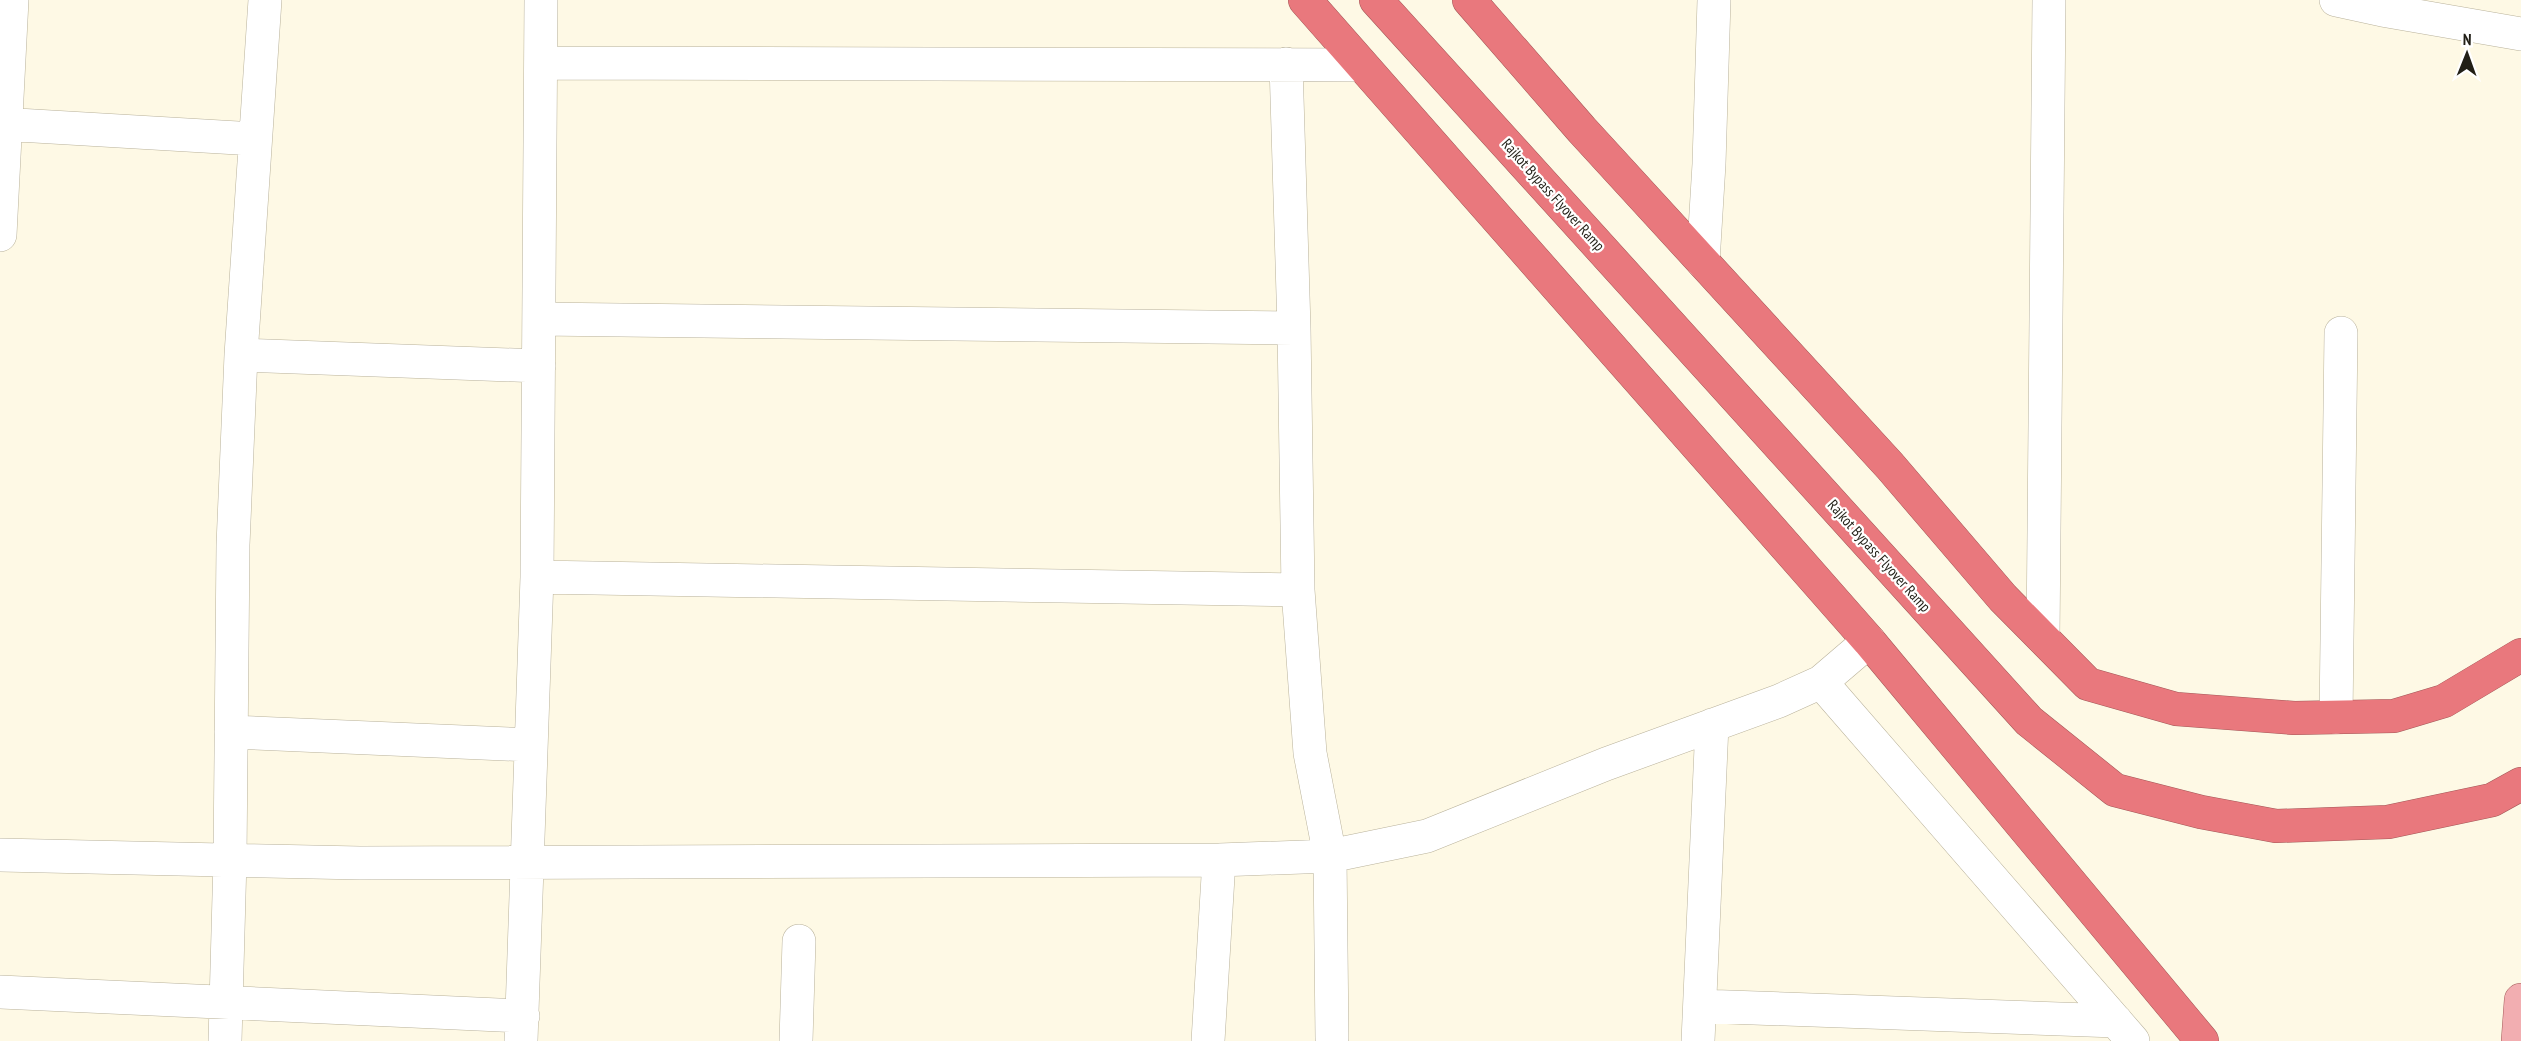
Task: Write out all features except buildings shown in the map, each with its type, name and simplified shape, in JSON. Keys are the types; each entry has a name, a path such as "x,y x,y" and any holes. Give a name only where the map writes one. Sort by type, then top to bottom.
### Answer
{"highway":[{"path":"1305,0 1869,640 2202,1041"},
{"name":"Rajkot Bypass Flyover Ramp","path":"1376,0 2029,721 2115,790 2201,812 2276,826 2388,822 2492,800 2521,784"},
{"path":"1469,0 1582,130 1890,466 2003,598 2088,684 2176,709 2294,718 2394,716 2444,701 2521,655"}],"main road":[{"path":"2518,1041 2521,1000"}],"street":[{"path":"0,235 3,124 12,0"},
{"path":"225,1041 230,859 233,545 241,355 265,0"},
{"path":"0,992 225,1003 522,1028 537,577 541,0"},
{"path":"1703,262 1709,164 1713,0"},
{"path":"2043,638 2049,0"},
{"path":"2336,0 2521,34"},
{"path":"542,63 1361,65"},
{"path":"1286,64 1294,328 1298,591 1310,753 1330,856 1332,1038"},
{"path":"3,124 255,139"},
{"path":"539,319 1294,328"},
{"path":"2336,717 2341,333"},
{"path":"241,355 539,366"},
{"path":"537,577 1298,591"},
{"path":"0,855 360,863 1220,860 1330,856 1427,836 1606,764 1779,701 1821,682 1840,668 1869,640"},
{"path":"1821,682 2125,1031"},
{"path":"1698,1041 1713,725"},
{"path":"231,732 530,745"},
{"path":"1208,1041 1220,860"},
{"path":"796,1041 799,940"},
{"path":"1700,1006 2125,1031"}]}
